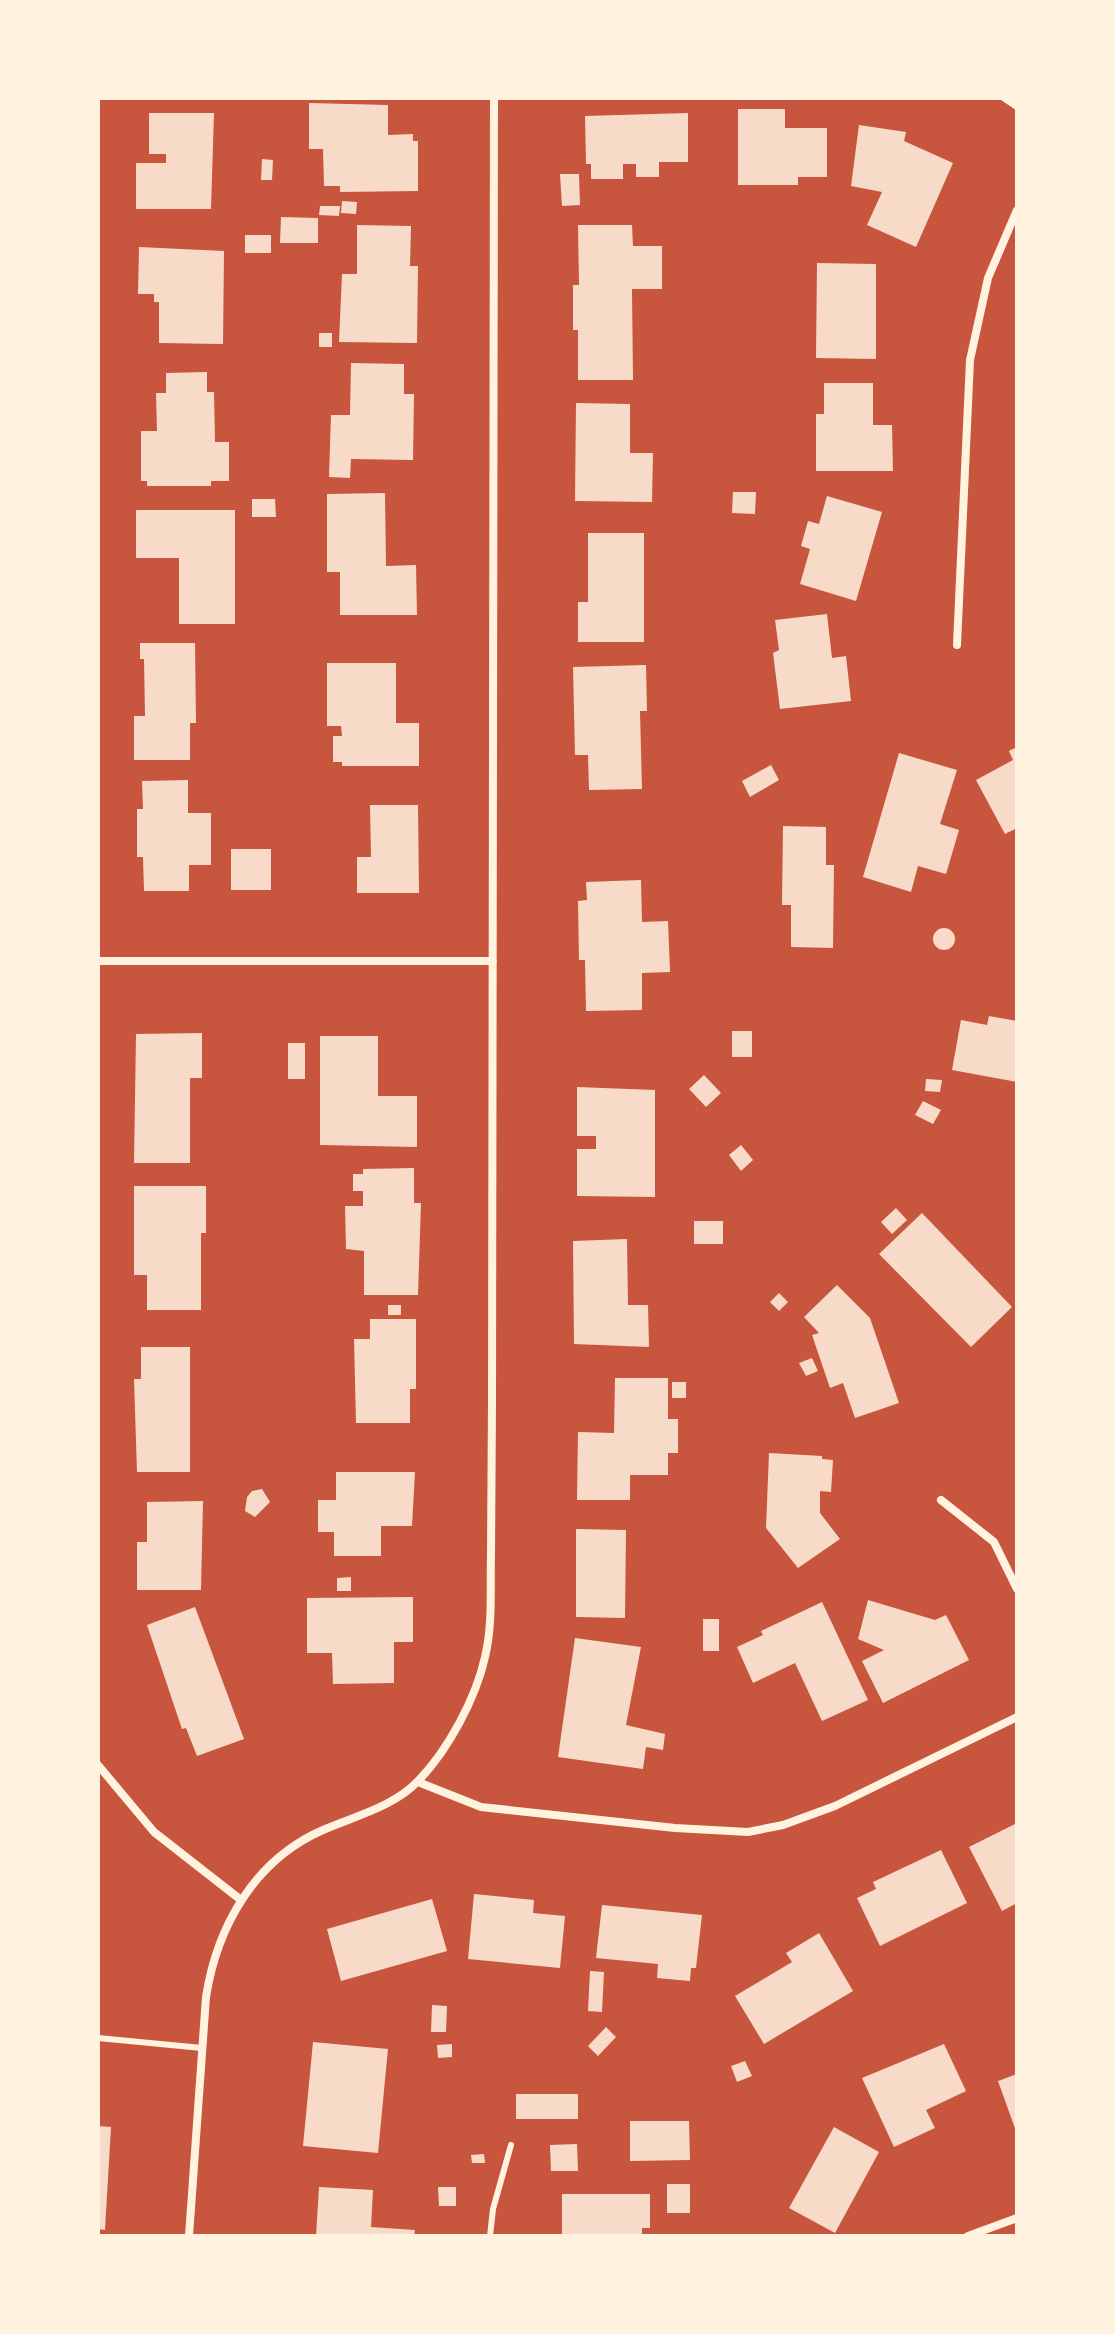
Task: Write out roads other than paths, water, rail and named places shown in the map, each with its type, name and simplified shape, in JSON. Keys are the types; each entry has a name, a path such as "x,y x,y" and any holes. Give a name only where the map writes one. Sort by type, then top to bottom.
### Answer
{"street":[{"path":"189,2236 211,1961 224,1927 263,1872 291,1848 321,1831 392,1801 418,1782 468,1701 485,1659 490,1619 494,98"},
{"path":"1005,98 1017,106"},
{"path":"957,645 970,360 988,278 1017,210"},
{"path":"98,961 493,961"},
{"path":"941,1500 994,1542 1017,1589"},
{"path":"418,1782 481,1807 675,1828 748,1832 783,1825 835,1806 1017,1717"},
{"path":"98,1765 154,1832 241,1900"},
{"path":"968,2236 1017,2218"}],"lane":[{"path":"98,2038 202,2048"},
{"path":"490,2236 493,2209 511,2145"}]}
